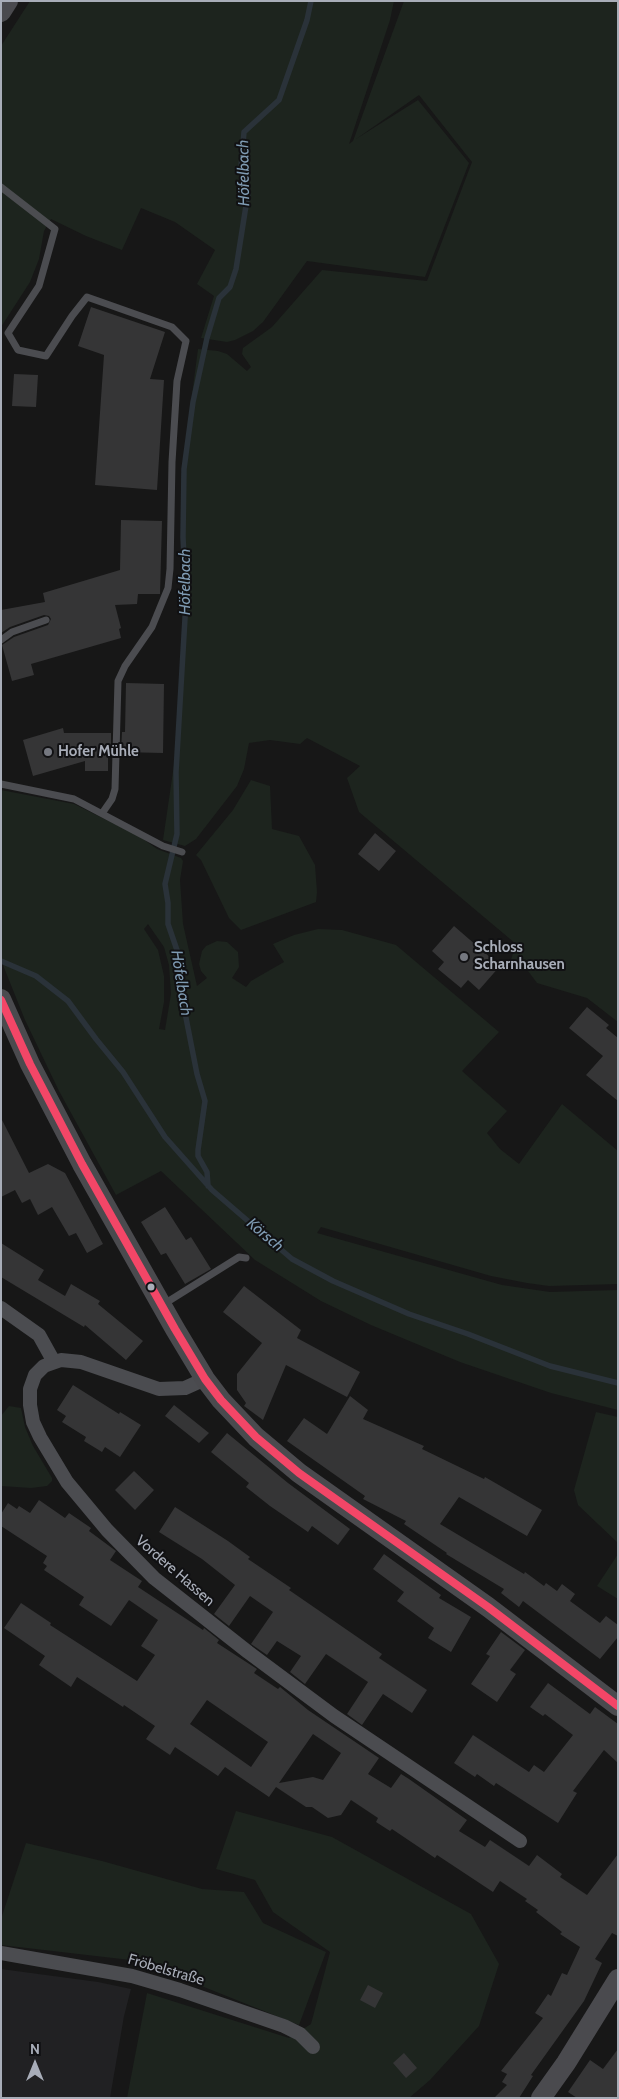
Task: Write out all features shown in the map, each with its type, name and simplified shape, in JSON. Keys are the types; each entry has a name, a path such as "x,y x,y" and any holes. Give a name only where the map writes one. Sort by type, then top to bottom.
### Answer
{"main road":[{"path":"1,12 8,1"},
{"path":"1,999 49,1102 162,1305 205,1378 221,1400 242,1423 286,1462 358,1516 481,1601 618,1706"},
{"path":"541,2098 566,2063 618,1979"}],"street":[{"path":"1,1308 39,1334 54,1362 65,1359 76,1361 159,1390 185,1388 205,1378"},
{"name":"Vordere Hassen","path":"54,1362 38,1372 30,1385 30,1405 35,1426 67,1482 103,1526 132,1556 154,1578 202,1617 334,1716 520,1841"},
{"name":"Fröbelstraße","path":"1,1954 132,1976 172,1987 284,2026 300,2034 313,2047"}],"lane":[{"path":"1,187 55,229 39,286 8,333 18,350 46,356 87,297 172,326 186,341 177,381 168,588 152,628 125,666 118,681 115,789 112,799 103,812"},
{"path":"1,640 12,632 46,620"},
{"path":"1,784 74,799 103,812 165,846 182,852"},
{"path":"162,1305 239,1257 246,1258"}],"shaded area":[{"path":"30,1 394,1 390,20 349,144 353,141 404,1 618,1 618,1022 587,998 537,983 525,967 513,966 511,960 516,944 359,812 347,778 360,766 307,738 300,744 270,740 249,743 244,769 237,786 196,839 185,846 163,840 176,751 184,607 181,566 181,479 198,349 227,354 247,371 251,367 242,354 243,348 272,327 322,270 427,281 472,162 419,95 356,139 418,100 469,163 425,277 307,261 263,322 253,331 227,342 201,338 214,296 197,284 215,250 175,222 141,208 122,250 86,236 51,219 44,231 39,259 30,282 1,327 1,46"},
{"path":"251,780 270,786 272,829 299,836 315,865 317,892 316,902 241,930 229,918 201,860 196,855 233,810"},
{"path":"1,790 74,804 139,836 157,849 181,858 183,861 180,880 183,924 197,986 207,978 201,971 199,964 202,951 206,946 217,941 227,942 238,952 239,967 232,978 246,987 251,981 284,962 273,944 294,935 318,929 342,930 396,945 499,1032 462,1071 507,1111 487,1133 500,1149 519,1164 562,1104 618,1151 618,1284 549,1286 527,1283 491,1276 321,1227 317,1233 502,1285 550,1292 618,1290 618,1410 551,1393 460,1362 371,1325 321,1301 255,1260 161,1171 116,1195 59,1091 25,1020 1,960","holes":["148,924 164,947 169,965 171,994 165,1030 159,1029 164,1002 164,976 158,950 144,929"]},
{"path":"9,1406 21,1408 25,1427 33,1446 52,1478 52,1481 47,1486 31,1488 1,1486 1,1416"},
{"path":"596,1412 618,1417 618,1543 578,1505 574,1490"},
{"path":"618,1554 618,1599 597,1586"},
{"path":"236,1811 332,1837 471,1914 499,1964 479,2026 430,2080 409,2098 127,2098 147,1993 289,2038 311,2024 330,1952 273,1912 255,1880 216,1869"},
{"path":"26,1843 102,1861 202,1889 244,1892 263,1923 326,1952 299,2025 139,1961 1,1945 1,1919"},
{"path":"1,1969 98,1982 131,1989 124,2016 110,2098 1,2098"}],"building":[{"path":"91,307 165,332 150,379 164,380 157,490 95,485 104,355 78,346"},
{"path":"14,374 38,375 36,407 12,406"},
{"path":"121,520 162,521 160,594 138,594 137,604 115,605 121,628 119,629 121,638 31,664 34,675 12,681 2,645 14,637 48,625 51,619 49,616 44,615 10,627 1,633 1,610 45,602 43,593 120,570"},
{"path":"126,683 164,684 163,753 121,752 122,732 125,732"},
{"path":"63,728 64,733 111,733 108,771 85,771 85,761 33,776 23,740"},
{"path":"375,833 396,851 379,871 358,854"},
{"name":"Schloss Scharnhausen","path":"454,926 500,966 479,990 468,980 461,988 438,969 444,962 432,951"},
{"path":"587,1007 609,1025 606,1028 618,1038 618,1101 586,1075 603,1056 569,1028"},
{"path":"1,1118 29,1173 48,1164 65,1173 103,1244 87,1253 76,1233 69,1236 52,1207 38,1215 30,1199 22,1203 15,1190 1,1197"},
{"path":"165,1207 186,1240 191,1237 211,1269 185,1284 166,1253 161,1255 141,1222"},
{"path":"1,1243 44,1270 38,1280 65,1296 71,1284 100,1301 98,1304 143,1341 126,1360 85,1325 84,1327 1,1277"},
{"path":"244,1286 301,1330 297,1338 360,1372 347,1397 286,1365 263,1420 244,1406 246,1403 237,1390 237,1374 262,1343 223,1312"},
{"path":"73,1385 119,1414 120,1412 141,1425 120,1457 105,1447 102,1452 84,1441 86,1437 62,1422 66,1416 57,1410"},
{"path":"350,1396 368,1410 363,1419 424,1446 422,1449 484,1479 485,1477 542,1510 527,1536 459,1497 440,1524 524,1574 525,1572 544,1586 546,1583 557,1591 562,1584 575,1594 570,1601 600,1623 606,1616 618,1625 618,1637 600,1659 523,1601 519,1607 501,1593 504,1589 446,1554 404,1524 406,1521 363,1499 365,1496 287,1441 304,1418 327,1434"},
{"path":"174,1405 209,1433 199,1443 165,1416"},
{"path":"227,1433 288,1483 350,1529 338,1545 312,1526 308,1532 270,1506 246,1487 249,1483 211,1452"},
{"path":"134,1471 154,1490 135,1510 115,1490"},
{"path":"39,1500 65,1518 69,1513 91,1528 89,1531 116,1551 110,1560 142,1581 138,1587 203,1630 204,1628 219,1640 217,1643 257,1669 254,1673 278,1689 280,1687 308,1710 379,1758 368,1774 391,1788 401,1774 467,1820 459,1831 485,1847 490,1840 529,1866 537,1855 562,1874 560,1877 587,1895 618,1854 618,1936 612,1933 595,1959 602,1963 584,2001 531,2075 533,2076 519,2098 494,2098 507,2085 502,2082 507,2074 501,2071 543,2018 535,2013 548,1994 551,1996 562,1973 567,1975 580,1947 560,1934 562,1932 525,1901 527,1899 500,1881 493,1892 437,1855 435,1858 392,1829 390,1831 376,1822 378,1818 351,1800 341,1815 328,1818 312,1807 306,1807 276,1787 269,1797 225,1767 218,1776 175,1747 170,1755 146,1739 155,1726 124,1705 123,1707 77,1677 71,1687 39,1665 45,1656 4,1628 21,1603 51,1623 50,1625 137,1681 155,1655 141,1646 158,1620 129,1600 111,1626 79,1605 84,1597 44,1570 47,1566 43,1563 47,1556 1,1526 1,1514 8,1503 17,1509 19,1506 30,1513","holes":["207,1700 268,1742 251,1767 190,1724","313,1734 341,1753 323,1780 313,1777 279,1783"]},
{"path":"175,1507 228,1541 250,1557 248,1559 291,1588 289,1590 382,1654 379,1658 427,1690 412,1713 383,1694 362,1725 347,1714 368,1682 326,1654 305,1684 290,1672 301,1656 277,1641 267,1655 251,1644 273,1612 250,1596 229,1626 214,1614 235,1585 202,1559 159,1532"},
{"path":"384,1554 441,1595 439,1598 471,1617 451,1652 428,1638 434,1628 397,1601 404,1592 373,1569"},
{"path":"501,1632 525,1650 510,1670 516,1674 497,1702 471,1684 490,1656 486,1654"},
{"path":"548,1683 590,1714 595,1707 618,1724 618,1763 604,1750 573,1791 577,1793 558,1823 496,1783 494,1786 477,1774 475,1777 454,1763 473,1735 529,1772 534,1765 544,1772 573,1735 545,1714 543,1716 530,1707"},
{"path":"368,1985 383,1993 375,2008 360,2000"},
{"path":"618,2049 618,2098 577,2098 568,2092 590,2060 603,2069"},
{"path":"404,2053 417,2068 406,2078 393,2063"}],"waterway":[{"name":"Höfelbach","path":"208,1186 207,1172 198,1156 205,1101 197,1074 177,972 178,953 168,924 168,903 165,884 177,834 176,772 186,601 183,537 184,469 193,402 207,338 219,298 230,287 236,269 248,193 241,167 244,132 279,100 307,20 311,1"},
{"name":"Körsch","path":"1,961 36,976 68,1001 123,1072 165,1137 212,1190 292,1259 333,1281 409,1314 468,1334 550,1366 618,1383"}],"transit line":[{"path":"1,1000 30,1064 82,1164 175,1329 205,1379 221,1400 256,1437 299,1473 488,1607 618,1706"}],"place":[{"name":"Hofer Mühle","path":"48,752"},
{"name":"Schloss Scharnhausen","path":"464,957"}]}
